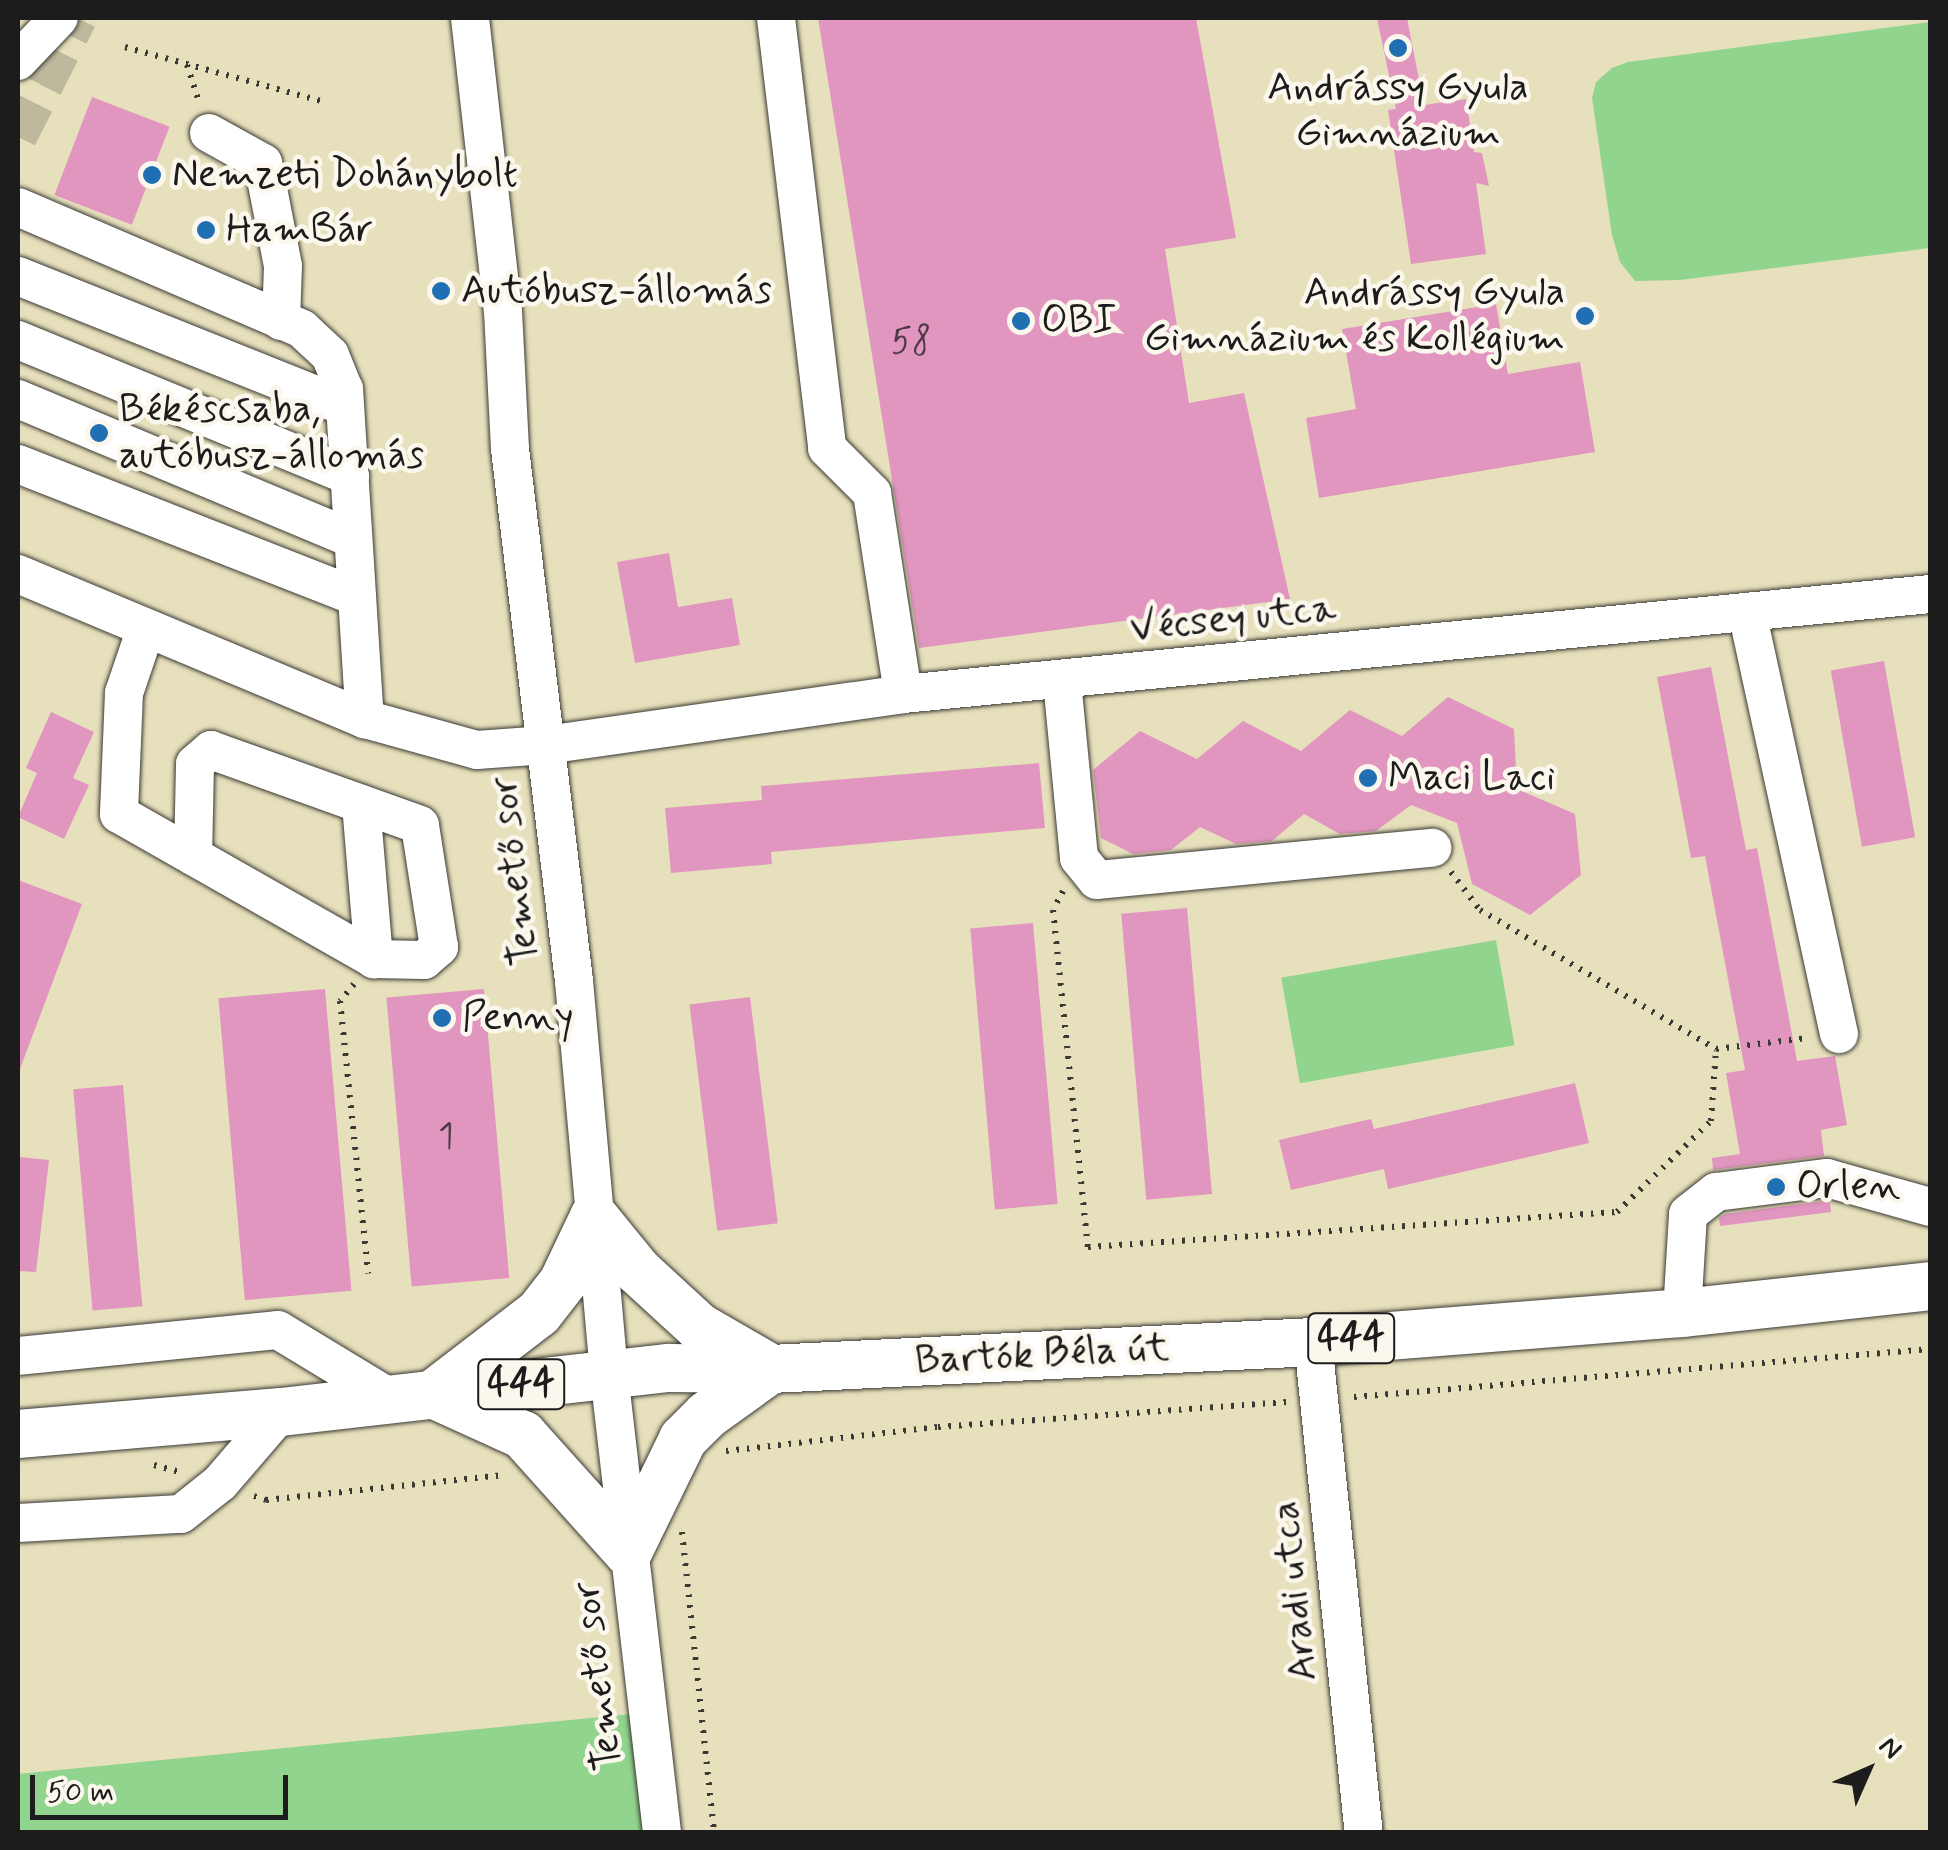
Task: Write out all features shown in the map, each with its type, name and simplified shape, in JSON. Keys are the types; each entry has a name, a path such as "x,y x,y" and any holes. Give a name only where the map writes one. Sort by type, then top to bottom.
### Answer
{"main road":[{"path":"594,1217 638,1271 699,1327 770,1369 706,1415 683,1439 628,1552 524,1435 412,1396 539,1312 563,1282 594,1217"},
{"name":"Bartók Béla út","path":"153,1442 281,1412 609,1374 1314,1342 1682,1313 1930,1286"},
{"name":"444","path":"18,1434 153,1442"}],"street":[{"path":"18,60 58,18"},
{"path":"776,18 826,448 872,493 903,694"},
{"name":"Temető sor","path":"471,24 502,310 510,449 574,981 609,1374 662,1832"},
{"path":"209,133 263,163 283,266 281,321"},
{"path":"18,207 302,330 330,355 344,389 365,719"},
{"path":"18,276 345,407"},
{"path":"18,340 350,476"},
{"path":"18,399 354,539"},
{"path":"18,464 357,597"},
{"name":"Vécsey utca","path":"18,574 365,719 477,750 546,745 903,694 1930,594"},
{"path":"1747,612 1839,1034"},
{"path":"146,628 124,694 119,814 374,960 424,960 439,947 420,825 210,750 196,764 193,856"},
{"path":"1062,681 1079,858 1097,880 1432,848"},
{"path":"361,804 374,960"},
{"path":"1682,1313 1688,1214 1716,1192 1827,1178 1930,1206"},
{"path":"18,1356 278,1330 412,1396"},
{"name":"Aradi utca","path":"1314,1342 1364,1832"},
{"path":"18,1523 180,1514 220,1483 281,1412"}],"path":[{"path":"125,47 321,101"},
{"path":"1432,848 1480,910 1716,1049 1839,1034"},
{"path":"1079,858 1053,910 1088,1247 1617,1212 1712,1121 1716,1049"},
{"path":"368,1274 340,1001 374,960"},
{"path":"153,1442 220,1483 266,1500 497,1474 538,1479 552,1462"},
{"path":"681,1524 714,1832"}],"green space":[{"path":"1930,22 1930,248 1680,280 1635,281 1620,262 1612,235 1592,98 1596,82 1612,68 1628,62"},
{"path":"1496,940 1515,1045 1300,1083 1281,978"},
{"path":"642,1713 652,1832 18,1832 18,1774"}],"building":[{"name":"OBI","path":"818,18 1196,18 1236,238 1165,249 1189,403 1244,393 1290,599 919,648"},
{"path":"1377,18 1407,18 1424,105 1466,99 1474,152 1482,153 1489,186 1476,183 1486,254 1411,264 1388,110 1396,109"},
{"path":"92,97 169,127 132,225 54,195"},
{"path":"1496,304 1508,374 1580,362 1595,452 1319,498 1306,418 1356,409 1342,329"},
{"path":"669,553 678,607 732,598 740,645 635,663 617,562"},
{"path":"1884,661 1915,837 1862,847 1831,670"},
{"path":"1711,667 1746,850 1757,848 1797,1061 1835,1056 1847,1125 1821,1130 1824,1156 1713,1170 1712,1158 1740,1154 1726,1073 1745,1070 1705,856 1691,858 1657,677"},
{"path":"1448,697 1514,729 1517,789 1575,814 1581,875 1530,915 1472,884 1457,823 1411,805 1376,831 1340,834 1304,814 1272,841 1236,844 1200,827 1171,850 1133,854 1101,838 1093,770 1140,731 1197,759 1243,721 1301,751 1350,710 1402,736"},
{"path":"51,712 94,732 73,778 89,785 64,839 18,817 37,773 26,768"},
{"path":"1039,763 1045,828 771,852 772,864 671,873 665,808 762,800 761,786"},
{"path":"18,880 82,904 20,1069 18,1069"},
{"path":"1187,908 1212,1194 1146,1200 1121,914"},
{"path":"1033,923 1058,1204 995,1209 970,928"},
{"path":"325,989 351,1291 245,1300 218,998"},
{"path":"484,989 509,1278 412,1286 386,998"},
{"path":"750,997 778,1223 717,1231 689,1004"},
{"path":"1575,1083 1589,1143 1388,1189 1384,1169 1291,1190 1279,1140 1371,1119 1374,1129"},
{"path":"123,1085 142,1306 93,1311 73,1089"},
{"path":"20,1157 49,1160 36,1272 18,1271"},
{"path":"1830,1202 1831,1212 1720,1226 1719,1218 1725,1214"}],"tunnel":[{"path":"18,137 78,18"}],"place":[{"name":"Andrássy Gyula Gimnázium","path":"1398,48"},
{"name":"Nemzeti Dohánybolt","path":"152,175"},
{"name":"HamBár","path":"206,230"},
{"name":"Autóbusz-állomás","path":"441,291"},
{"name":"Andrássy Gyula Gimnázium és Kollégium","path":"1585,316"},
{"name":"OBI","path":"1021,321"},
{"name":"Békéscsaba, autóbusz-állomás","path":"99,433"},
{"name":"Maci Laci","path":"1368,778"},
{"name":"Penny","path":"442,1018"},
{"name":"Orlen","path":"1776,1187"}]}
